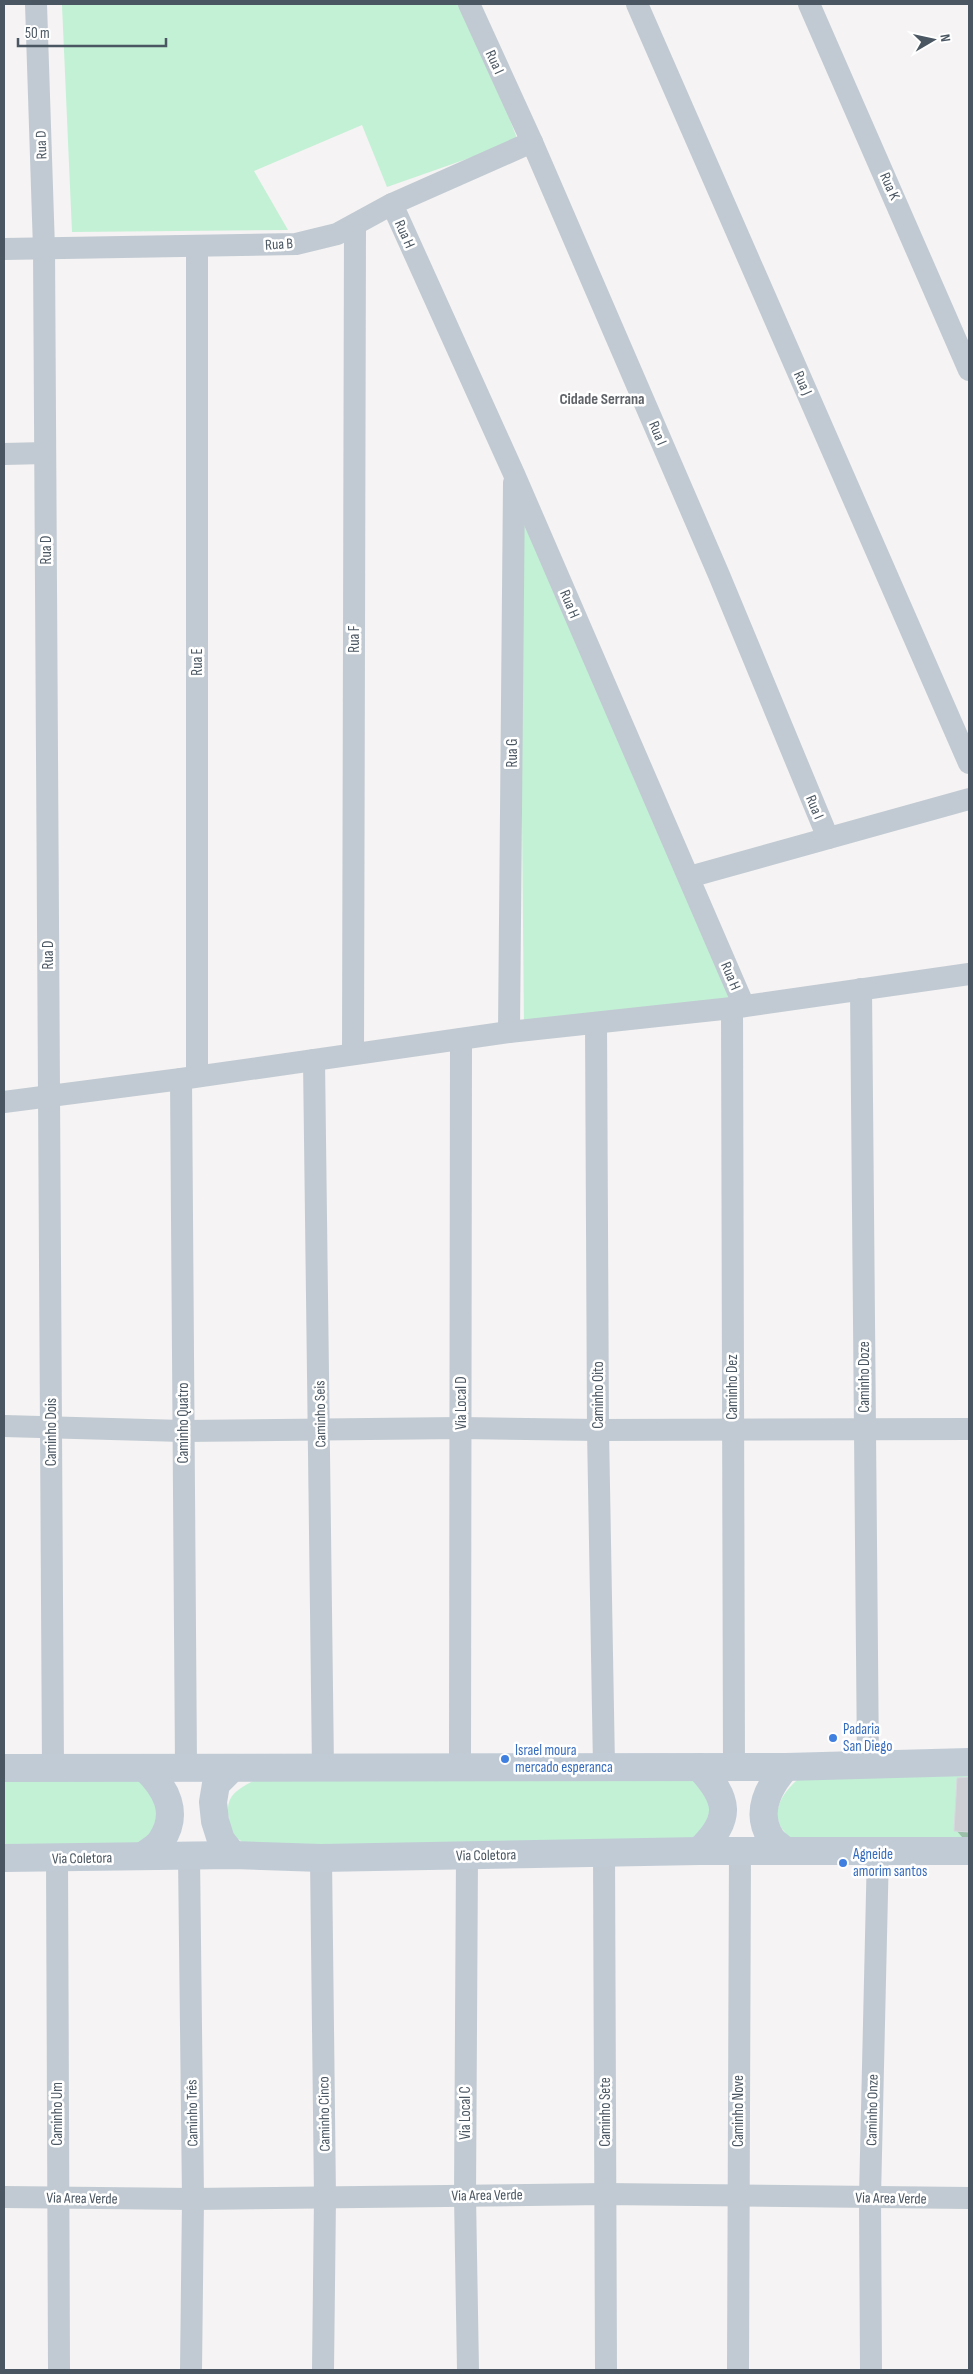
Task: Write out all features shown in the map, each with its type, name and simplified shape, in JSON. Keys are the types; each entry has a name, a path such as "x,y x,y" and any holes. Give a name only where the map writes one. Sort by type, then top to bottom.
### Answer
{"street":[{"name":"Rua D","path":"36,4 44,249 48,1096"},
{"name":"Rua I","path":"469,4 532,142 719,575 828,838"},
{"name":"Rua J","path":"637,4 969,763"},
{"name":"Rua K","path":"809,4 969,370"},
{"name":"Rua B","path":"4,249 197,248 296,244 337,234 392,204 532,142"},
{"name":"Rua H","path":"392,204 514,474 689,877 738,1007"},
{"name":"Rua F","path":"353,1054 355,225"},
{"name":"Rua E","path":"189,1078 197,248"},
{"path":"4,454 46,453"},
{"name":"Rua G","path":"509,1032 514,474"},
{"path":"689,877 969,799"},
{"path":"4,1102 189,1078 509,1032 738,1007 969,974"},
{"name":"Caminho Doze","path":"861,989 868,1764"},
{"name":"Caminho Dez","path":"734,1767 732,1428 738,1007"},
{"name":"Caminho Oito","path":"596,1024 598,1430 604,1766"},
{"name":"Via Local D","path":"460,1767 461,1039"},
{"name":"Caminho Seis","path":"314,1060 323,1768"},
{"name":"Caminho Quatro","path":"186,1767 183,1431 189,1078"},
{"name":"Caminho Dois","path":"48,1096 53,1768"},
{"path":"4,1426 183,1431 461,1428 598,1430 732,1428 969,1429"},
{"path":"4,1768 786,1767 969,1762"},
{"path":"699,1767 715,1785 723,1801 723,1817 718,1829 699,1851"},
{"path":"786,1767 774,1781 766,1796 764,1811 765,1823 771,1839 786,1851"},
{"path":"143,1856 160,1842 168,1828 170,1812 168,1796 160,1782 145,1768"},
{"path":"231,1769 216,1784 213,1802 215,1821 221,1840 233,1855"},
{"name":"Caminho Onze","path":"871,2370 870,2197 878,1850"},
{"name":"Via Coletora","path":"4,1858 57,1859 233,1855 321,1858 699,1851 969,1851"},
{"name":"Caminho Nove","path":"738,2370 737,2196 740,1852"},
{"name":"Caminho Sete","path":"604,1853 606,2370"},
{"name":"Caminho Três","path":"189,1856 193,2199 191,2370"},
{"name":"Via Local C","path":"467,1856 465,2196 468,2370"},
{"name":"Caminho Cinco","path":"321,1858 325,2198 324,2370"},
{"name":"Caminho Um","path":"57,1859 59,2370"},
{"name":"Via Area Verde","path":"4,2197 193,2199 605,2194 969,2198"}],"green space":[{"path":"466,4 518,141 387,187 362,125 254,171 288,230 72,232 62,5"},
{"path":"519,504 737,1002 524,1027"},
{"path":"969,1771 969,1840 793,1840 780,1825 778,1809 780,1801 798,1779"},
{"path":"689,1774 716,1811 688,1845 247,1845 232,1835 228,1814 228,1806 233,1795 257,1779"},
{"path":"140,1778 152,1789 161,1821 143,1847 4,1848 4,1779"}],"building":[{"path":"969,1777 969,1832 954,1831 957,1778"}],"place":[{"name":"Padaria San Diego","path":"833,1738"},
{"name":"Israel moura mercado esperanca","path":"505,1759"},
{"name":"Agneide amorim santos","path":"843,1863"}],"district":[{"name":"Cidade Serrana","path":"602,398"}]}
